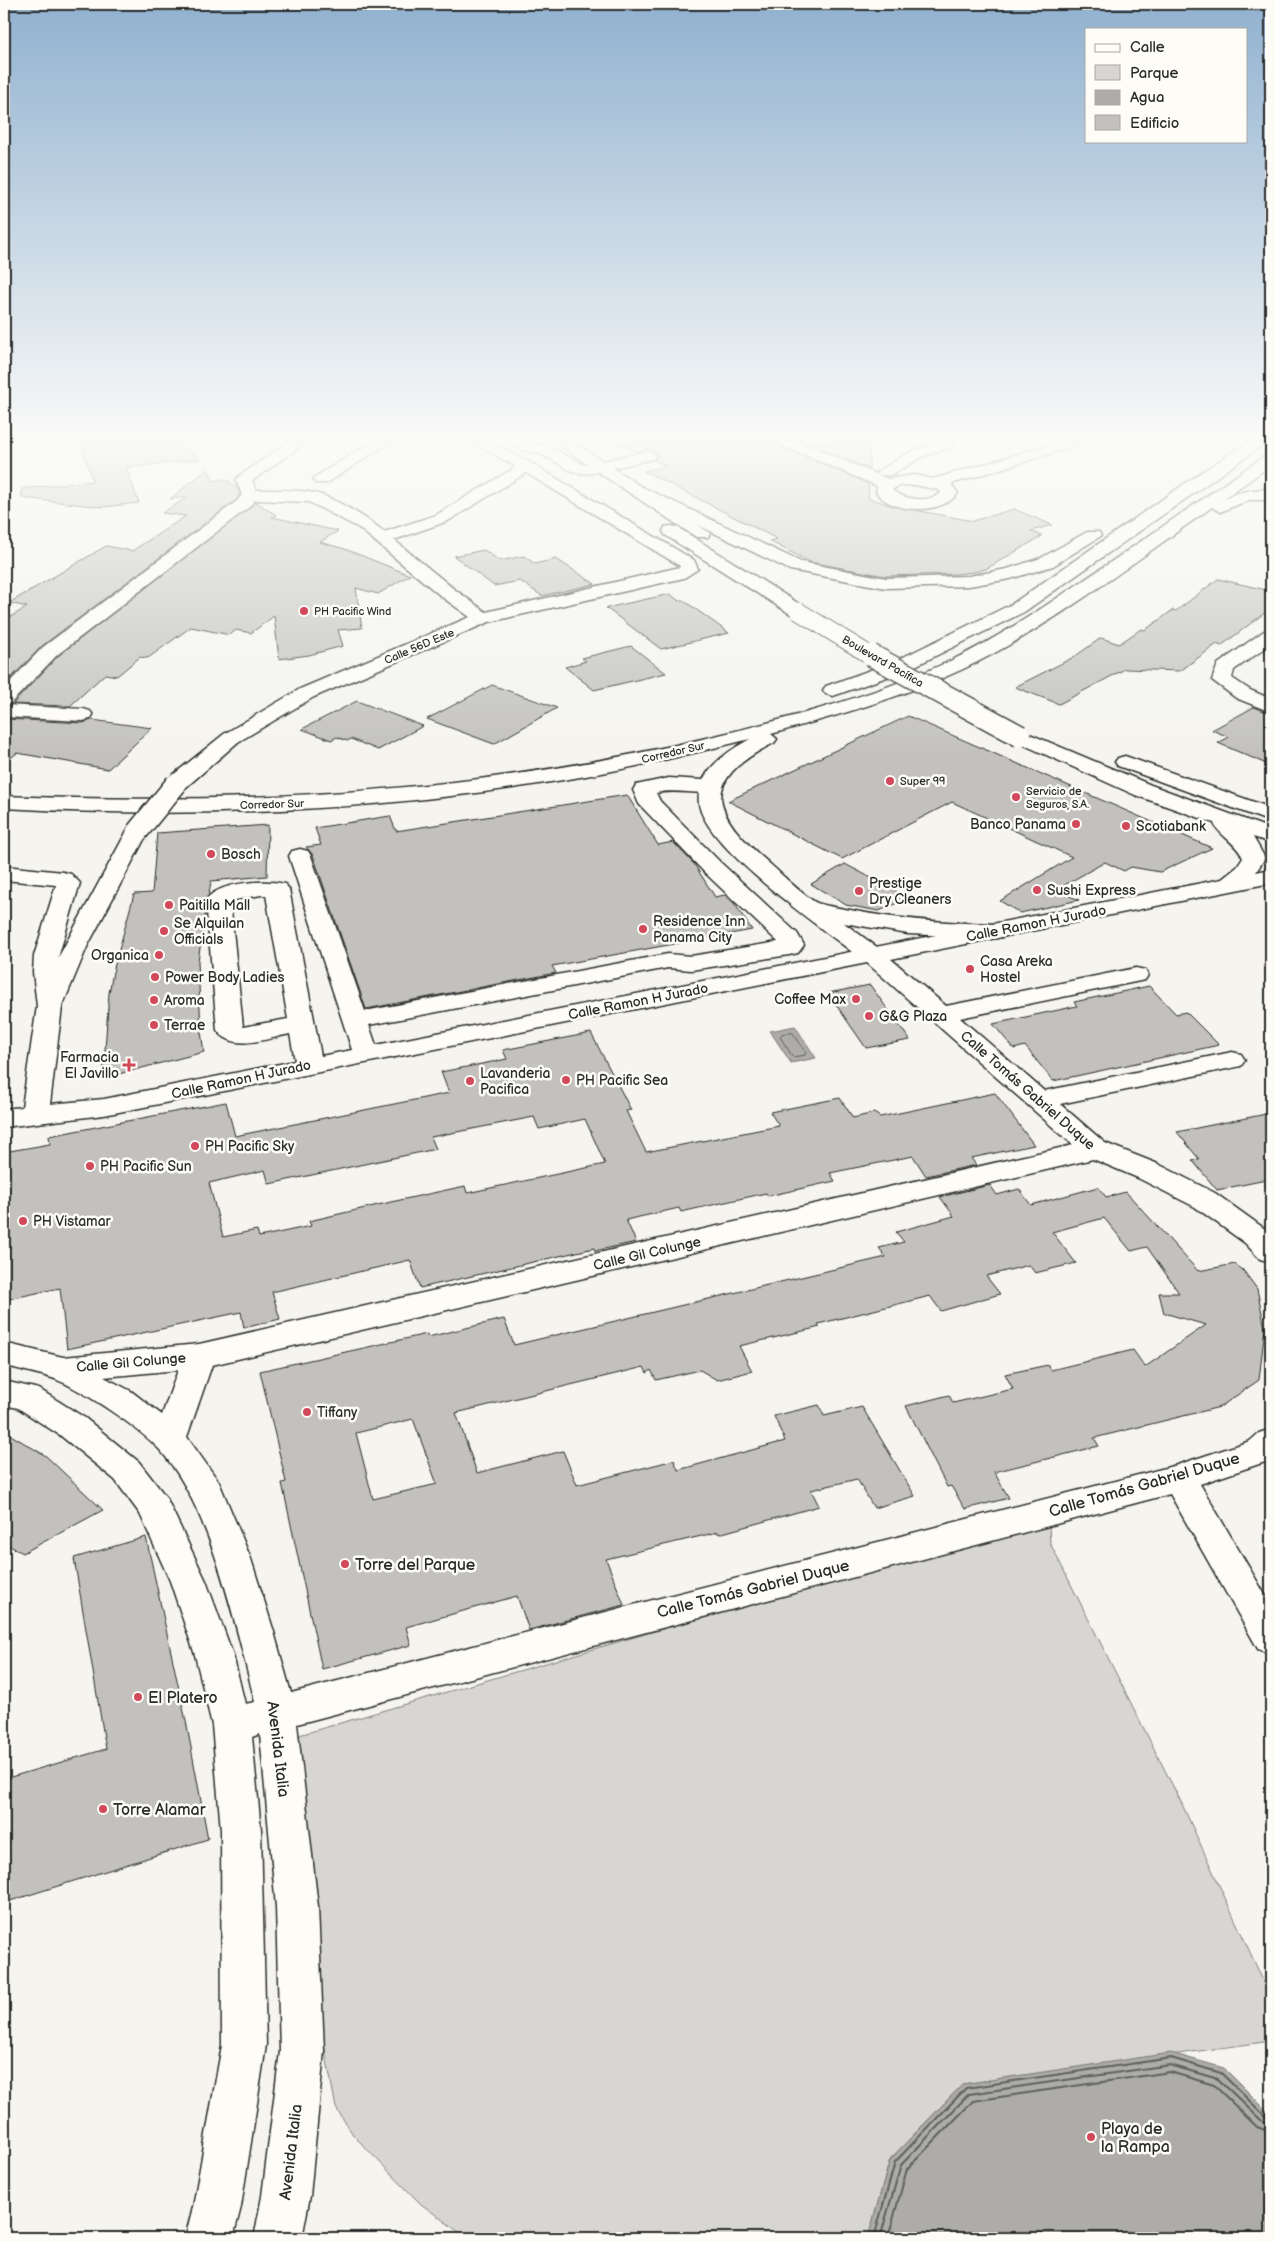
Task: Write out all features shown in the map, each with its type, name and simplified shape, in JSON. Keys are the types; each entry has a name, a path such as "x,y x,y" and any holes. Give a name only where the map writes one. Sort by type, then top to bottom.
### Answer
{"main road":[{"path":"4,699 50,651 188,547"},
{"path":"392,547 448,593 484,618"},
{"name":"Calle 56D Este","path":"50,1007 75,947 138,832 176,784 231,738 307,693 484,618 678,574 689,569 688,564 659,547"},
{"name":"Boulevard Pacífica","path":"700,547 808,609"},
{"name":"Boulevard Pacífica","path":"718,547 872,656 1026,729 1143,790 1271,836"},
{"path":"756,547 796,566 886,583 927,584 969,581 1010,574 1047,562 1074,547"},
{"name":"Corredor Sur","path":"4,786 141,792 262,790 397,780 487,770 610,748 719,723 815,697 900,666 967,635 1018,608 1105,547"},
{"name":"Corredor Sur","path":"4,802 126,806 261,805 376,799 499,785 615,765 712,744 818,715 955,666 1042,616 1145,547"},
{"path":"1271,635 1225,668 1222,680 1242,694 1271,706"},
{"path":"4,711 83,715"},
{"path":"355,1020 668,961 691,963 789,948 792,944 788,938 712,868 650,804 644,790 650,787 669,784 711,786 722,766 753,745 818,715"},
{"name":"Boulevard Pacífica","path":"1026,729 1271,815"},
{"name":"Calle Tomás Gabriel Duque","path":"711,786 710,806 724,832 773,879 872,956 1095,1150 1148,1171 1205,1200 1266,1241"},
{"path":"1206,813 1234,831 1248,844 1254,858 1246,872 1227,886"},
{"path":"300,856 366,1054"},
{"path":"4,873 62,879 68,883 46,956 45,972 50,1007 35,1115"},
{"name":"Calle Ramon H Jurado","path":"4,1118 104,1107 1271,876"},
{"path":"1227,886 1271,885"},
{"path":"302,1024 241,1035 234,1034 230,1030 218,900 222,896 261,888 277,889 302,1024 309,1065"},
{"path":"810,907 854,919 901,927 949,931 997,931"},
{"path":"691,963 708,969 723,985"},
{"path":"940,1015 1136,975"},
{"path":"1039,1100 1232,1060"},
{"name":"Calle Gil Colunge","path":"63,1368 199,1356 1095,1150"},
{"name":"Avenida Italia","path":"4,1354 63,1368 118,1400 170,1439 202,1482 233,1559 256,1632 277,1713 297,1907 302,2051 286,2196 278,2238"},
{"name":"Calle Gil Colunge","path":"170,1439 199,1356"},
{"path":"4,1392 27,1398 73,1427 127,1471 154,1507 188,1580 214,1655 231,1725 241,1830 244,2045 217,2208 209,2238"},
{"name":"Calle Tomás Gabriel Duque","path":"231,1725 1179,1478 1262,1450 1271,1442"},
{"path":"1179,1478 1271,1638"}],"green space":[{"path":"1049,1525 1050,1543 1181,1802 1271,1998 1271,2041 963,2084 890,2159 868,2238 467,2238 421,2204 354,2136 336,2108 316,2003 296,1736 652,1632"}],"water":[{"path":"795,1026 816,1058 791,1063 770,1031"},
{"name":"Playa de la Rampa","path":"1171,2053 1224,2068 1271,2115 1271,2238 868,2238 890,2160 963,2084"}],"building":[{"path":"105,547 132,551 139,547 174,547 42,646 9,680 4,679 4,621 27,607 9,603"},
{"path":"199,547 337,547 410,575 378,594 356,588 362,628 338,630 343,646 309,655 279,659 274,616 251,633 236,630 230,635 191,627 148,658 140,657 117,676 105,674 70,706 13,704 58,656"},
{"path":"780,547 1024,547 986,569 956,574 885,576 810,562"},
{"path":"484,550 500,561 524,556 535,564 556,559 595,584 542,596 520,581 494,586 454,556"},
{"path":"1218,579 1271,591 1271,608 1221,646 1217,644 1180,671 1125,669 1059,704 1015,687 1074,657 1101,638 1119,644 1141,629 1145,630 1173,610 1176,611"},
{"path":"670,594 679,601 683,600 729,633 661,649 606,608"},
{"path":"631,646 666,673 594,690 565,667 586,661 582,658"},
{"path":"492,685 557,708 494,744 427,719"},
{"path":"357,701 423,726 378,750 351,739 347,741 337,737 331,740 302,729"},
{"path":"1254,707 1271,714 1271,766 1218,743 1229,737 1212,730"},
{"path":"908,716 1212,848 1160,872 1131,867 1124,871 1105,862 1056,890 1079,900 1020,913 1000,901 1072,857 952,802 842,859 728,801"},
{"path":"4,719 83,723 92,720 152,728 108,769 17,753 4,763"},
{"path":"627,795 658,845 673,842 694,864 715,897 725,895 734,903 752,930 552,966 556,973 366,1009 313,855 306,847 321,845 315,828 390,816 396,831"},
{"path":"268,825 267,876 211,881 209,895 204,900 205,915 198,961 201,1032 204,1052 103,1078 109,993 113,972 134,894 152,893 157,833"},
{"name":"Prestige Dry Cleaners","path":"845,864 909,898 879,911 846,905 811,884"},
{"name":"G&G Plaza","path":"870,985 910,1040 866,1048 828,993"},
{"path":"1149,986 1176,1014 1186,1012 1219,1045 1053,1081 1025,1046 1014,1049 993,1024 1077,1006 1074,1002"},
{"path":"591,1033 631,1110 626,1111 646,1152 779,1126 770,1112 840,1098 853,1118 874,1113 880,1117 995,1093 1034,1145 971,1158 976,1165 926,1176 913,1156 830,1173 835,1181 768,1196 766,1193 681,1212 679,1208 626,1220 636,1242 595,1251 594,1248 420,1288 410,1260 272,1292 280,1319 244,1328 241,1312 67,1349 60,1288 4,1300 4,1152 50,1144 49,1136 226,1102 235,1136 449,1093 441,1072 507,1059 503,1050","holes":["534,1117 539,1129 585,1119 605,1164 467,1193 465,1186 309,1221 311,1226 259,1237 257,1230 223,1237 209,1183 265,1170 269,1184 436,1149 431,1137"]},
{"path":"1271,1113 1271,1179 1217,1190 1192,1160 1199,1159 1177,1132"},
{"path":"990,1185 997,1195 1019,1189 1031,1205 1098,1187 1106,1197 1126,1192 1198,1271 1235,1264 1243,1270 1257,1289 1265,1328 1259,1380 1220,1407 1094,1438 1099,1446 994,1472 1009,1498 965,1509 951,1486 947,1487 906,1406 949,1395 953,1403 1013,1389 1005,1374 1048,1365 1051,1370 1133,1350 1145,1367 1206,1325 1164,1313 1159,1293 1179,1293 1147,1247 1131,1251 1104,1218 1052,1232 1076,1263 1035,1273 1029,1265 986,1276 1000,1294 941,1311 930,1296 818,1324 820,1327 739,1346 752,1371 717,1380 700,1370 656,1380 651,1370 647,1373 644,1367 456,1413 477,1473 563,1451 577,1485 674,1460 678,1470 785,1441 774,1416 819,1405 824,1416 862,1407 915,1496 874,1508 857,1479 811,1490 819,1506 719,1534 718,1532 606,1559 624,1605 529,1630 517,1596 406,1627 411,1645 322,1669 282,1483 286,1482 260,1371 427,1334 428,1337 504,1319 514,1345 886,1257 879,1248 904,1242 896,1232 954,1216 940,1197","holes":["413,1419 437,1484 373,1499 356,1433"]},
{"path":"4,1431 46,1456 103,1510 23,1553 4,1543"},
{"name":"Torre Alamar","path":"146,1537 187,1726 208,1839 10,1901 4,1839 4,1779 106,1749 74,1558"}],"place":[{"name":"PH Pacific Wind","path":"304,611"},
{"name":"Super 99","path":"890,781"},
{"name":"Servicio de Seguros, S.A.","path":"1016,797"},
{"name":"Banco Panama","path":"1076,824"},
{"name":"Scotiabank","path":"1126,826"},
{"name":"Bosch","path":"211,854"},
{"name":"Sushi Express","path":"1037,890"},
{"name":"Prestige Dry Cleaners","path":"859,891"},
{"name":"Paitilla Mall","path":"169,905"},
{"name":"Residence Inn Panama City","path":"643,929"},
{"name":"Se Alquilan Officials","path":"164,931"},
{"name":"Organica","path":"159,955"},
{"name":"Casa Areka Hostel","path":"970,969"},
{"name":"Power Body Ladies","path":"155,977"},
{"name":"Coffee Max","path":"856,999"},
{"name":"Aroma","path":"154,1000"},
{"name":"G&G Plaza","path":"869,1016"},
{"name":"Terrae","path":"154,1025"},
{"name":"Farmacia El Javillo","path":"129,1065"},
{"name":"PH Pacific Sea","path":"566,1080"},
{"name":"Lavanderia Pacifica","path":"470,1081"},
{"name":"PH Pacific Sky","path":"195,1146"},
{"name":"PH Pacific Sun","path":"90,1166"},
{"name":"PH Vistamar","path":"23,1221"},
{"name":"Tiffany","path":"307,1412"},
{"name":"Torre del Parque","path":"345,1564"},
{"name":"El Platero","path":"138,1697"},
{"name":"Torre Alamar","path":"103,1809"},
{"name":"Playa de la Rampa","path":"1091,2137"}]}
